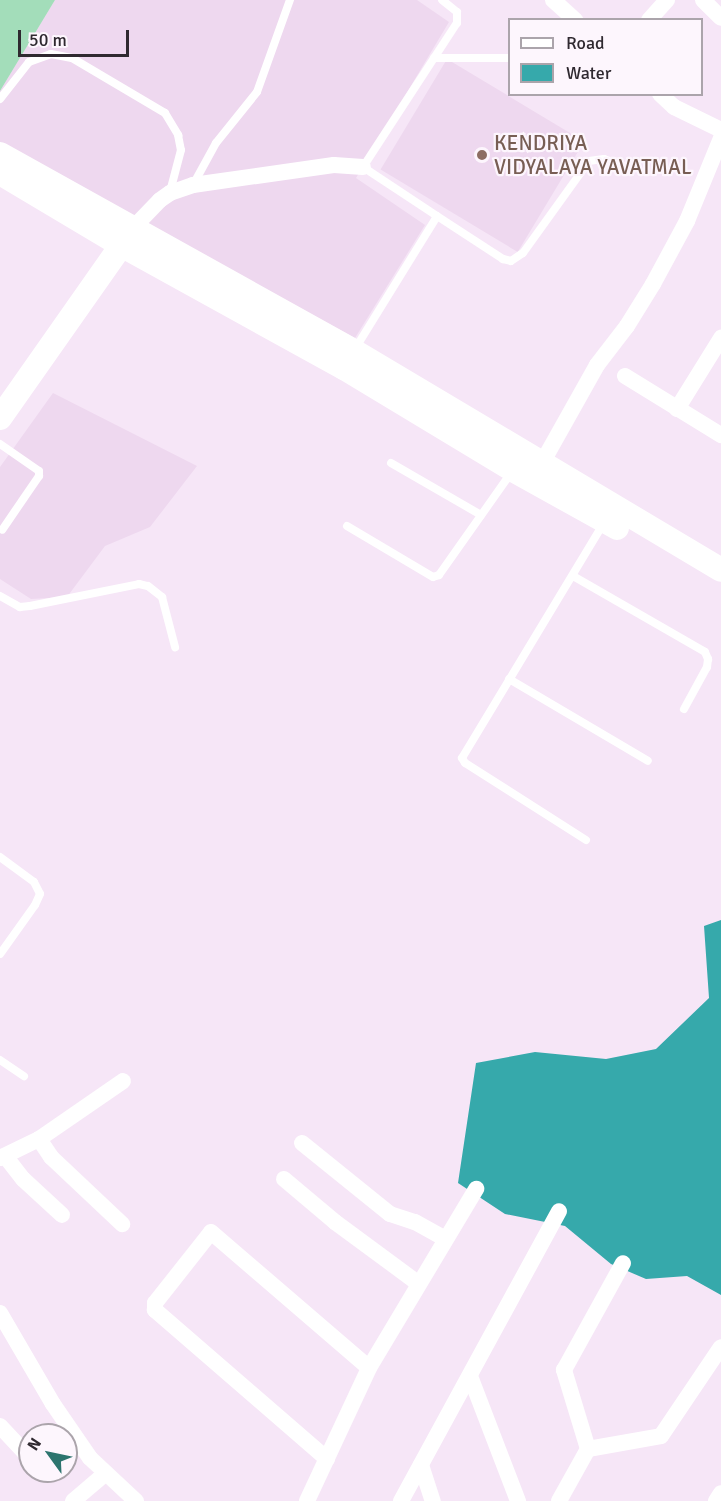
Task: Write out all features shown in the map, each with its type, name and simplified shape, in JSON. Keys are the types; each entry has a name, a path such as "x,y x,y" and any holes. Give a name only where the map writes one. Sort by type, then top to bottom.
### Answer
{"street":[{"path":"554,0 573,18"},
{"path":"651,18 667,0"},
{"path":"703,0 721,18"},
{"path":"662,96 674,107 721,130"},
{"path":"528,466 597,364 627,326 653,284 687,221 721,138"},
{"path":"0,154 127,237"},
{"path":"0,417 127,237 160,200 170,193 193,186 334,165 363,167"},
{"path":"0,173 127,237 349,359 719,578"},
{"path":"677,409 721,338"},
{"path":"625,376 721,435"},
{"path":"62,1215 2,1157 39,1139 123,1081"},
{"path":"39,1139 51,1157 122,1224"},
{"path":"302,1143 390,1214 415,1222 446,1239"},
{"path":"284,1179 335,1222 419,1284"},
{"path":"307,1501 369,1368 476,1189"},
{"path":"401,1501 559,1211"},
{"path":"327,1459 155,1310 155,1303 211,1232 369,1368"},
{"path":"559,1501 588,1449 564,1370 623,1263"},
{"path":"0,1313 53,1404 90,1458 136,1501"},
{"path":"588,1449 661,1436 721,1347"},
{"path":"470,1376 518,1501"},
{"path":"0,1426 18,1445"},
{"path":"421,1465 433,1501"},
{"path":"73,1501 106,1473"},
{"path":"716,1501 721,1493"}],"lane":[{"path":"193,186 216,143 257,92 290,0"},
{"path":"442,0 457,12 458,17 363,167 503,259 511,261 523,253 589,161 604,159 626,167"},
{"path":"0,99 28,63 39,56 51,54 72,58 165,113 169,118 178,135 181,150 170,193"},
{"path":"434,58 508,58"},
{"path":"349,359 437,216"},
{"path":"0,444 39,471 39,476 2,530"},
{"path":"391,463 482,515"},
{"path":"347,526 433,577 439,575 482,515 528,466"},
{"path":"586,840 462,761 462,755 610,514"},
{"path":"573,576 705,652 708,659 707,667 684,709"},
{"path":"0,596 20,607 139,584 148,586 162,597 175,647"},
{"path":"509,679 648,761"},
{"path":"0,857 33,882 40,894 35,905 0,954"},
{"path":"0,1060 24,1076"}],"shaded area":[{"path":"55,0 417,0 449,22 356,178 425,225 355,338 0,145 0,91"},
{"name":"KENDRIYA VIDYALAYA YAVATMAL","path":"447,59 584,141 518,252 381,170"},
{"path":"53,393 197,466 150,527 105,546 67,597 31,599 0,579 0,467"}],"green space":[{"path":"0,0 55,0 0,91"}],"water":[{"path":"721,920 721,1295 687,1276 646,1279 611,1264 565,1226 505,1214 458,1183 476,1063 535,1052 606,1059 656,1049 709,998 704,926"}],"place":[{"name":"KENDRIYA VIDYALAYA YAVATMAL","path":"482,155"}]}
